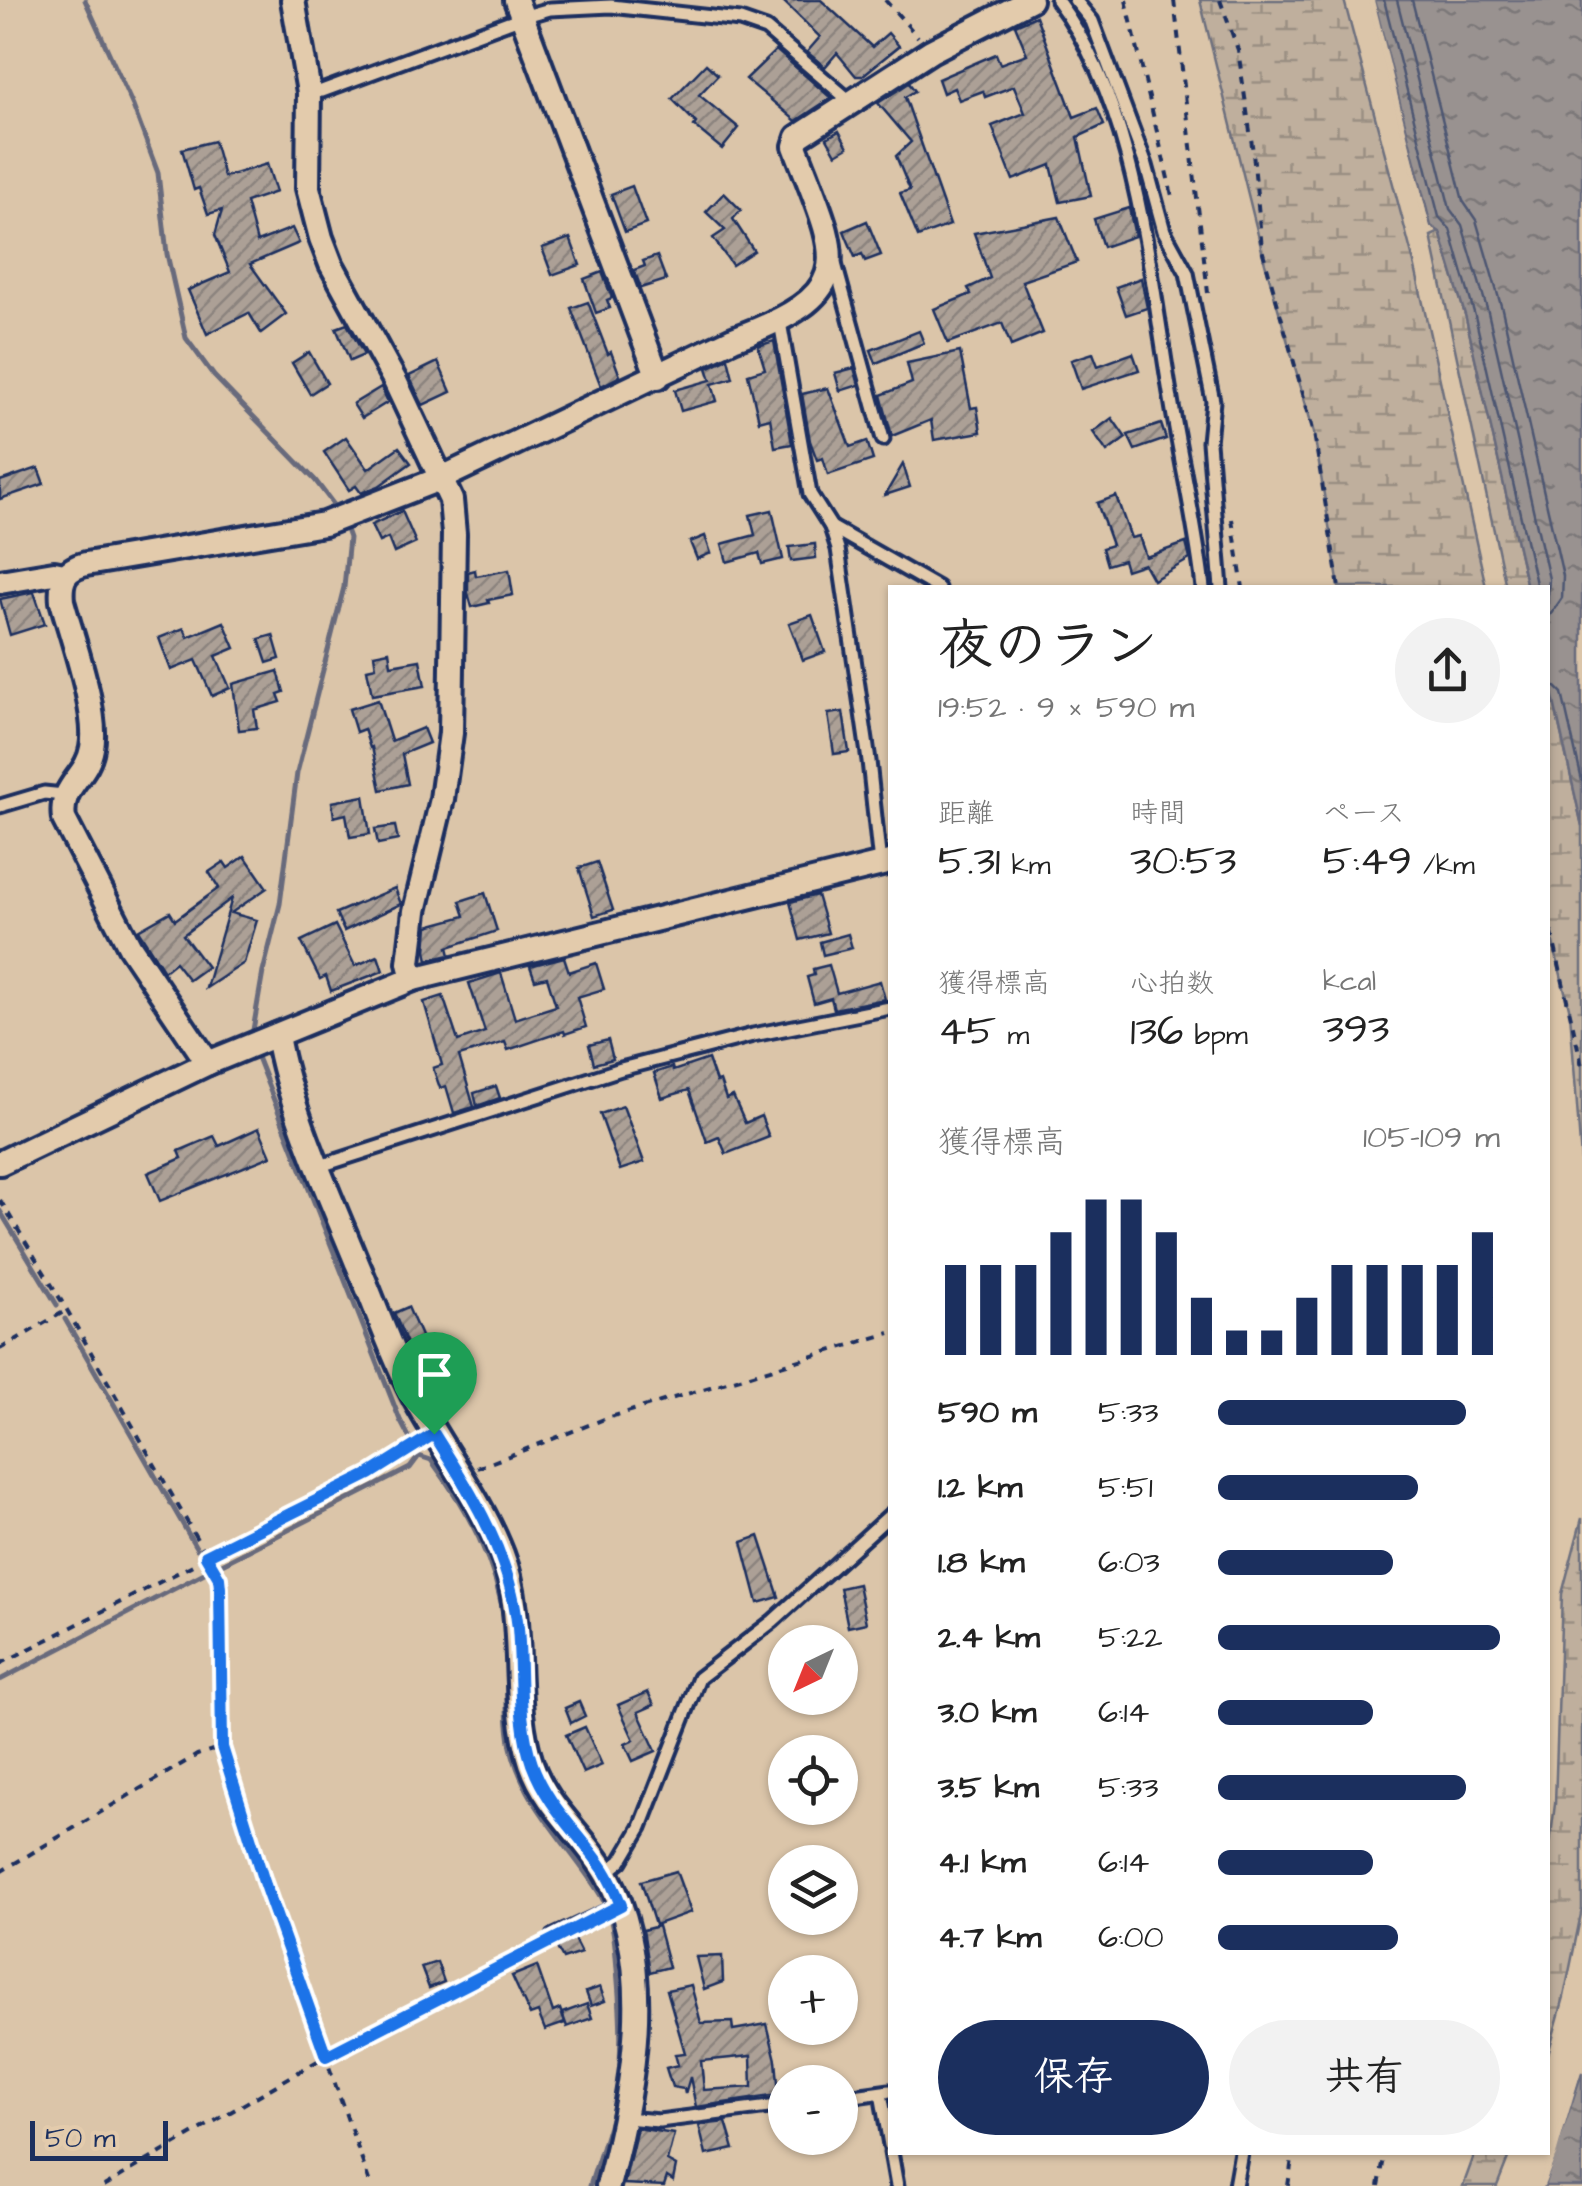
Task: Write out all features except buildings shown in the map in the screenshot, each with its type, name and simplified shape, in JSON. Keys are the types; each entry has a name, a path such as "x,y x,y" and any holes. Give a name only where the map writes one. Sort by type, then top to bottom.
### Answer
{"street":[{"path":"292,0 309,92 308,188 321,238 451,500 453,693 442,799 411,942 409,963 413,979"},
{"path":"208,1063 130,948 64,819 64,795 88,763 94,726 62,601 60,585 64,575 74,566 352,516 442,478 733,339 780,322 798,311 822,287 832,253 795,146 798,138 931,51 1030,0"},
{"path":"519,8 658,377"},
{"path":"0,582 64,575"},
{"path":"0,1164 208,1063 413,979 885,864"},
{"path":"271,1037 318,1166 411,1392 502,1555 518,1627 524,1732 532,1764 548,1800 606,1873 617,1907 632,1959 636,2054 626,2118 608,2186"}],"lane":[{"path":"1057,0 1086,42 1116,112 1144,235 1202,585"},
{"path":"1075,0 1092,21 1146,165 1164,230 1187,273 1213,401 1209,442 1221,585"},
{"path":"309,92 322,91 519,8 611,6 752,23 786,44 850,102"},
{"path":"832,253 883,439"},
{"path":"780,322 810,494 831,528 838,549 885,864"},
{"path":"831,528 933,585"},
{"path":"0,806 28,796 64,795"},
{"path":"318,1166 620,1070 752,1036 888,1008"},
{"path":"606,1873 621,1860 641,1828 699,1678 773,1622 888,1516"},
{"path":"554,1936 617,1907"},
{"path":"858,2096 886,2092 888,2118"},
{"path":"626,2118 659,2120 768,2108"},
{"path":"892,2155 897,2186"},
{"path":"1236,2186 1241,2155"}],"path":[{"path":"885,0 931,51"},
{"path":"1126,0 1173,202"},
{"path":"1174,0 1207,272 1208,304 1196,319"},
{"path":"1220,0 1238,50 1262,249 1314,433 1339,585"},
{"path":"1550,925 1582,1066"},
{"path":"0,1200 219,1578 222,1747 264,1882 371,2186"},
{"path":"0,1349 67,1310"},
{"path":"460,1476 490,1461 608,1418 888,1333"},
{"path":"0,1664 370,1474 434,1434"},
{"path":"0,1872 197,1754 222,1747"},
{"path":"104,2186 326,2056 554,1936"},
{"path":"1288,2186 1292,2155"},
{"path":"1379,2186 1384,2155"}],"green space":[{"path":"1200,0 1344,0 1414,263 1486,585 1339,585 1314,433 1265,263"},
{"path":"1440,232 1466,318 1527,585 1506,585 1431,236"},
{"path":"1550,684 1582,826 1582,1173 1570,1012 1550,930"},
{"path":"1582,1518 1582,1909 1550,2047 1550,1843 1555,1804 1562,1594"},
{"path":"1474,2155 1509,2155 1497,2186 1463,2186"}],"water":[{"path":"1374,0 1582,0 1582,826 1550,684 1550,585 1527,585 1466,318 1440,232 1431,226"},
{"path":"1582,2072 1582,2186 1544,2186"}],"pier":[{"path":"1369,0 1374,0 1431,232 1426,227"},
{"path":"1582,2067 1556,2155 1544,2186 1539,2186 1550,2155 1577,2071"}],"waterway":[{"path":"85,0 133,106 158,173 167,254 186,338 214,376 315,480 337,509"},
{"path":"252,1036 280,904 297,773 344,587 349,538 344,524"},
{"path":"255,1052 400,1420 419,1456 431,1460 457,1498 488,1559 505,1625 509,1732 517,1768 537,1807 589,1878 609,1913 620,2003 619,2072 612,2116 590,2186"},
{"path":"0,1211 57,1305"},
{"path":"65,1319 197,1549"},
{"path":"222,1564 410,1468 419,1456"},
{"path":"0,1680 210,1570"}],"route":[{"path":"434,1434 502,1555 518,1627 524,1732 532,1764 548,1800 606,1873 621,1905 326,2056 226,1765 221,1732 220,1588 219,1578 206,1556 370,1474 434,1434"}]}
